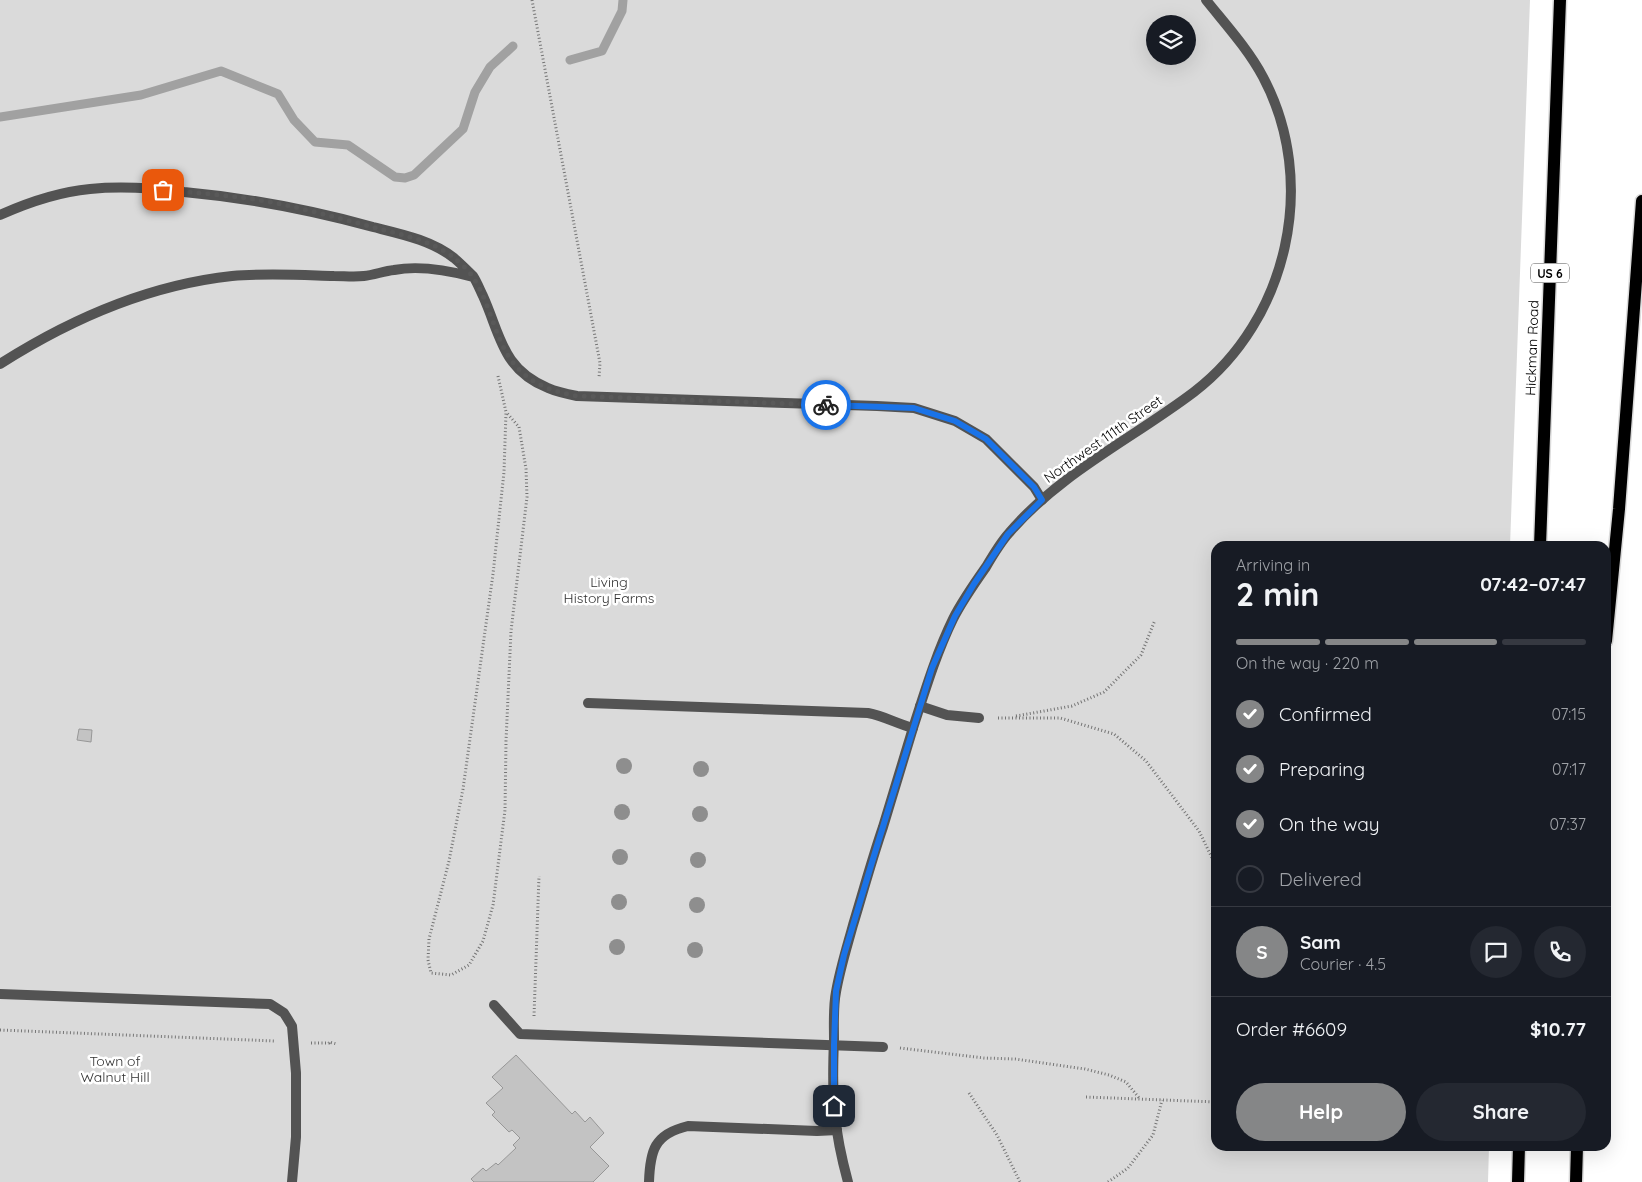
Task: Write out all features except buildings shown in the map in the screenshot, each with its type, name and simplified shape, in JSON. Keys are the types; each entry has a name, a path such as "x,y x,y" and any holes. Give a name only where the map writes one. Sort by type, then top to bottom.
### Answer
{"main road":[{"name":"Hickman Road","path":"1540,541 1560,0"},
{"path":"1611,586 1639,280 1642,201"},
{"path":"1518,1182 1519,1151"},
{"path":"1576,1182 1577,1151"}],"street":[{"name":"Northwest 111th Street","path":"848,1182 837,1130 833,1095 836,991 844,955 932,668 955,616 1008,534 1042,500 1069,476 1195,391 1218,370 1248,334 1266,303 1279,269 1288,234 1291,199 1289,164 1283,128 1268,88 1256,64 1206,0"},
{"path":"0,215 44,198 90,189 163,190 276,203 420,240 437,246 454,258 474,277 505,352 519,371 540,385 577,396 914,408 955,421 986,439 1034,487 1042,500"},
{"path":"0,364 67,326 119,303 192,283 231,276 365,276 396,269 432,269 474,277"},
{"path":"588,703 868,713 914,728"},
{"path":"920,706 947,716 980,718"},
{"path":"0,994 270,1004 284,1012 292,1026 296,1073 296,1137 292,1182"},
{"path":"494,1005 520,1034 883,1046"},
{"path":"649,1182 653,1149 663,1136 676,1129 688,1126 817,1131 837,1130"}],"path":[{"path":"532,0 600,363 599,396"},
{"path":"506,412 519,427 526,469 527,497 511,631 505,810 495,895 483,941 469,965 452,975 431,973 428,960 429,939 449,861 463,789 480,669 504,472 506,412"},
{"path":"998,718 1030,715 1072,706 1104,692 1141,655 1155,620"},
{"path":"980,718 1060,718 1114,734 1146,761 1198,831 1211,856"},
{"path":"532,1034 539,876"},
{"path":"0,1030 329,1042 337,1044"},
{"path":"883,1046 984,1058 1015,1059 1085,1069 1109,1075 1126,1082 1140,1099"},
{"path":"969,1093 996,1134 1020,1182"},
{"path":"1086,1097 1211,1102"},
{"path":"1108,1182 1128,1168 1154,1134 1162,1100"}],"green space":[{"name":"Living History Farms","path":"0,0 1530,0 1510,541 1211,541 1211,1151 1489,1151 1488,1182 0,1182"}],"waterway":[{"path":"570,60 602,51 622,11 623,0"},
{"path":"0,117 141,95 221,71 278,94 294,120 315,142 348,145 395,177 405,178 414,175 463,129 475,92 490,67 513,46"}],"way so far":[{"path":"163,190 276,203 385,230 437,246 454,258 474,277 497,335 509,359 519,371 540,385 555,391 577,396 826,405"}],"route":[{"path":"826,405 914,408 955,421 986,439 1012,463 1034,487 1042,500 1008,534 974,584 955,616 932,668 844,955 835,1002 834,1106"}],"park label":[{"name":"Town of Walnut Hill","path":"115,1070"}]}
